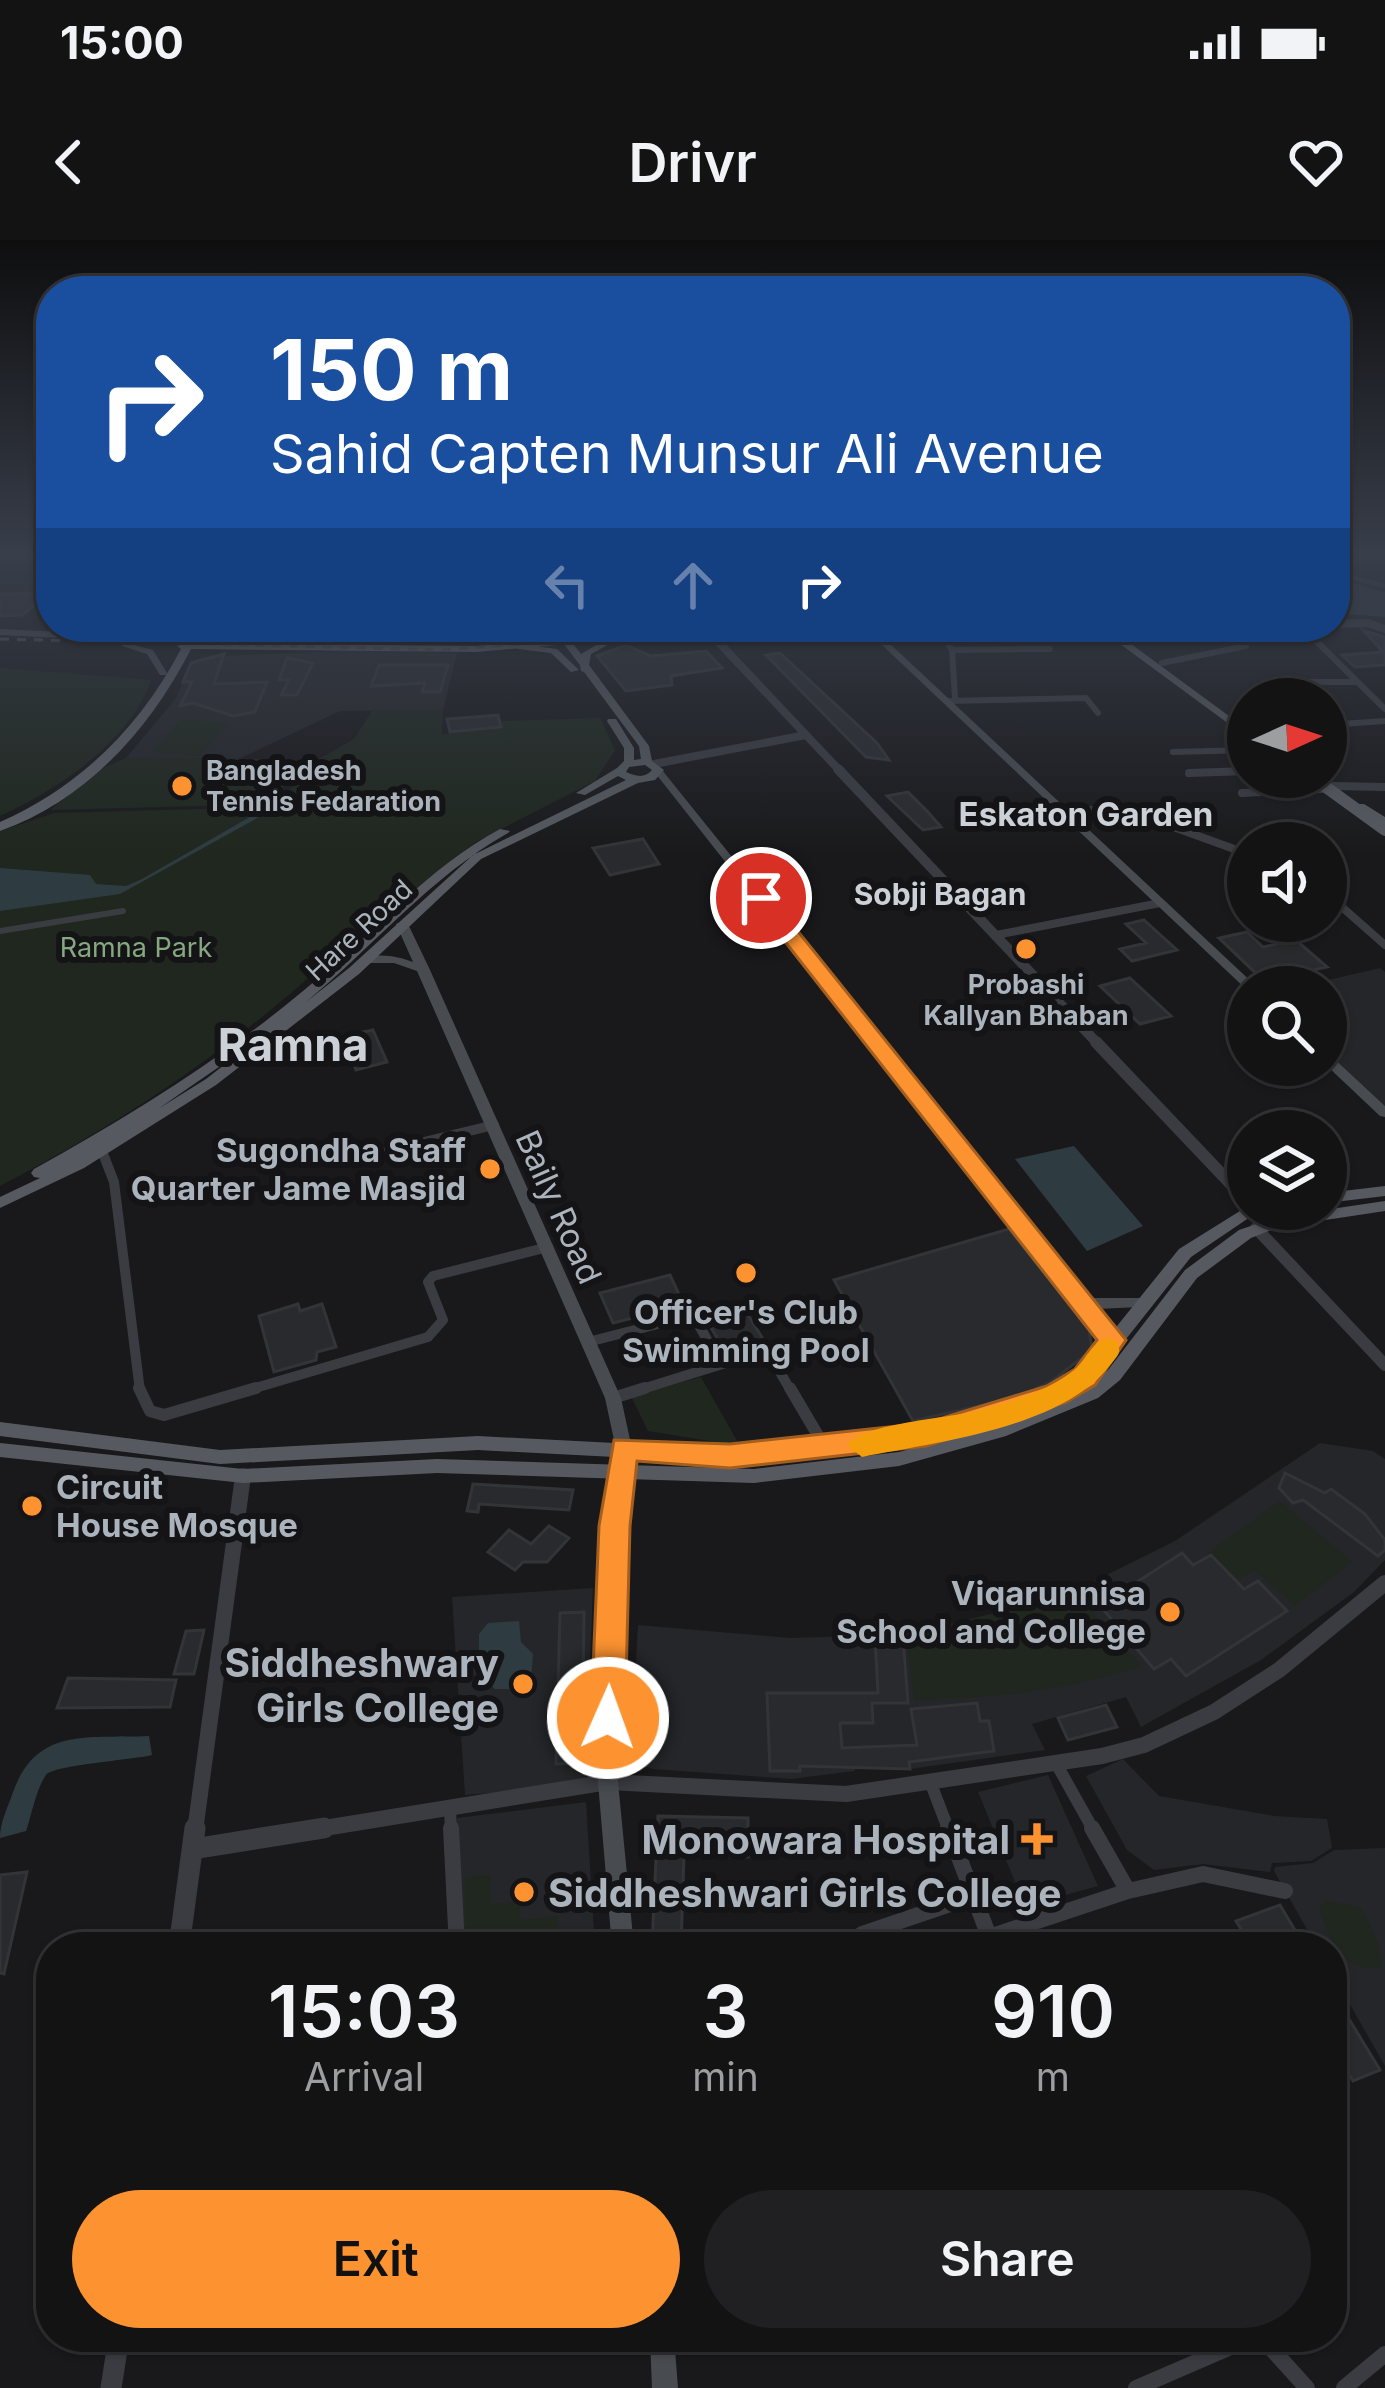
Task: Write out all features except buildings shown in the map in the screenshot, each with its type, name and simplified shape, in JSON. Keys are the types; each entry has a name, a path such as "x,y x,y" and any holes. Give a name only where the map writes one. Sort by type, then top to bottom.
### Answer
{"highway":[{"path":"0,823 56,797 118,749 153,711 177,656"},
{"path":"168,673 195,656"}],"main road":[{"path":"154,656 168,673"},
{"path":"561,656 579,669 653,769 1082,1304 1112,1340 1130,1351"},
{"path":"571,656 625,738 624,767"},
{"path":"579,669 584,656"},
{"path":"901,656 1228,966"},
{"path":"1147,656 1227,715"},
{"path":"1150,656 1183,682"},
{"path":"624,767 653,769"},
{"path":"0,1192 158,1108 315,988 467,850 624,767 653,769"},
{"name":"Hare Road","path":"0,1203 102,1150 158,1108 267,1042 366,960 477,857 653,769"},
{"path":"1342,798 1385,828"},
{"path":"1342,798 1385,828"},
{"path":"1345,798 1385,828"},
{"name":"Baily Road","path":"402,924 613,1398 624,1449 614,1526 608,1782 622,1932"},
{"path":"366,960 395,959 424,970"},
{"path":"1347,1078 1385,1113"},
{"path":"1347,1196 1385,1191"},
{"path":"1347,1210 1385,1206"},
{"path":"0,1429 220,1457 437,1444 730,1456 978,1430 1070,1387 1097,1365 1140,1302 1195,1245 1228,1230"},
{"path":"0,1450 243,1476 437,1466 803,1472 899,1459 1092,1393 1190,1274 1241,1230"},
{"path":"1082,1304 1140,1302"},
{"path":"663,2352 665,2388"}],"street":[{"path":"732,656 1227,1180"},
{"path":"952,656 950,699 1086,698 1098,713"},
{"path":"1162,663 1204,656"},
{"path":"1332,656 1385,709"},
{"path":"1347,682 1357,682"},
{"path":"1372,696 1385,695"},
{"path":"1347,724 1385,722"},
{"path":"653,769 806,735"},
{"path":"1172,752 1227,751"},
{"path":"1189,773 1227,772"},
{"path":"1347,786 1385,787"},
{"path":"1064,812 1120,808 1227,846"},
{"path":"996,935 1160,903"},
{"path":"0,931 123,911"},
{"path":"1347,911 1385,945"},
{"path":"1367,928 1385,925"},
{"path":"358,1157 494,1125"},
{"path":"102,1150 113,1183 139,1386 150,1411 164,1415 428,1337 443,1320 428,1282 433,1276 548,1247"},
{"path":"1266,1230 1385,1365"},
{"path":"588,1342 693,1315 721,1364"},
{"path":"613,1398 767,1350 826,1449"},
{"path":"181,1932 243,1476"},
{"path":"193,1849 608,1782 800,1795 931,1784 1057,1765 1144,1745 1214,1712 1279,1670 1385,1583"},
{"path":"1057,1765 1128,1891"},
{"path":"931,1784 987,1932"},
{"path":"451,1808 456,1932"},
{"path":"1018,1932 1128,1891 1203,1874 1286,1891"},
{"path":"868,1932 974,1896"},
{"path":"111,2388 117,2352"},
{"path":"1136,2388 1221,2352"},
{"path":"1272,2352 1307,2388"},
{"path":"1344,2388 1385,2354"}],"shaded area":[{"path":"456,656 443,710 340,711 239,759 126,758 176,698 191,663 202,657"},
{"path":"255,814 261,816 120,894 0,911 0,868 90,875 96,884 126,886"},
{"path":"1380,968 1385,972 1385,1106 1347,1071 1347,976"},
{"path":"1074,1146 1143,1226 1087,1251 1015,1159"},
{"name":"Viqarunnisa School and College","path":"1320,1443 1373,1451 1385,1459 1385,1560 1354,1592 1261,1660 1141,1727 1126,1697 1032,1724 1045,1750 910,1769 906,1745 853,1747 855,1771 791,1779 653,1769 639,1764 634,1755 634,1739 650,1723 650,1707 634,1697 638,1625 790,1638 892,1635 933,1632 1054,1601 1175,1541"},
{"name":"Siddheshwary Girls College","path":"593,1588 585,1785 465,1795 452,1597"},
{"path":"519,1621 521,1642 533,1654 531,1679 519,1689 495,1689 479,1675 479,1634 488,1623"},
{"path":"149,1736 152,1755 46,1775 26,1831 0,1838 23,1771 50,1746 85,1738"},
{"path":"1123,1759 1159,1796 1275,1816 1327,1819 1332,1848 1311,1861 1272,1863 1270,1872 1203,1864 1154,1870 1127,1850 1086,1776"},
{"name":"Monowara Hospital","path":"1048,1775 1098,1886 1025,1906 978,1792"},
{"name":"Siddheshwari Girls College","path":"586,1802 594,1932 457,1932 457,1818"},
{"path":"1385,1848 1385,2066 1347,1999 1347,1932 1309,1932 1274,1871 1275,1867 1313,1863 1334,1850"}],"green space":[{"path":"0,668 151,680 127,723 89,762 0,816"},
{"name":"Ramna Park","path":"443,710 442,734 502,728 501,721 600,718 615,750 595,781 476,842 411,896 396,890 380,894 382,909 249,1028 154,1096 0,1186 0,831 54,813 276,807 310,764 354,739 372,711"},
{"path":"181,720 228,723 200,756 152,752"},
{"name":"Bangladesh Tennis Fedaration","path":"126,758 294,759 276,804 50,810 105,767"},
{"path":"701,1377 740,1446 648,1431 631,1396"},
{"path":"1280,1501 1352,1562 1295,1606 1254,1570 1239,1580 1208,1553"},
{"path":"1075,1594 1142,1666 1029,1692 914,1700 906,1634"},
{"path":"491,1875 491,1904 520,1902 520,1920 558,1916 559,1932 465,1932 465,1878"},
{"path":"1325,1900 1361,1908 1379,1945 1381,1967 1357,1966 1348,1960 1347,1932 1329,1932 1319,1910"}],"slow traffic":[{"path":"862,1445 926,1435 1023,1407 1085,1377 1107,1349"}],"place":[{"name":"Bangladesh Tennis Fedaration","path":"182,786"},
{"name":"Probashi Kallyan Bhaban","path":"1026,949"},
{"name":"Sugondha Staff Quarter Jame Masjid","path":"490,1169"},
{"name":"Officer's Club Swimming Pool","path":"746,1273"},
{"name":"Circuit House Mosque","path":"32,1506"},
{"name":"Viqarunnisa School and College","path":"1170,1612"},
{"name":"Siddheshwary Girls College","path":"523,1684"},
{"name":"Monowara Hospital","path":"1037,1839"},
{"name":"Siddheshwari Girls College","path":"524,1892"}],"district":[{"name":"Eskaton Garden","path":"1086,814"},
{"name":"Sobji Bagan","path":"940,894"},
{"name":"Ramna","path":"293,1044"}],"route":[{"path":"608,1718 614,1526 624,1449 730,1456 926,1435 1023,1407 1070,1387 1097,1365 1112,1340 761,898"}]}
